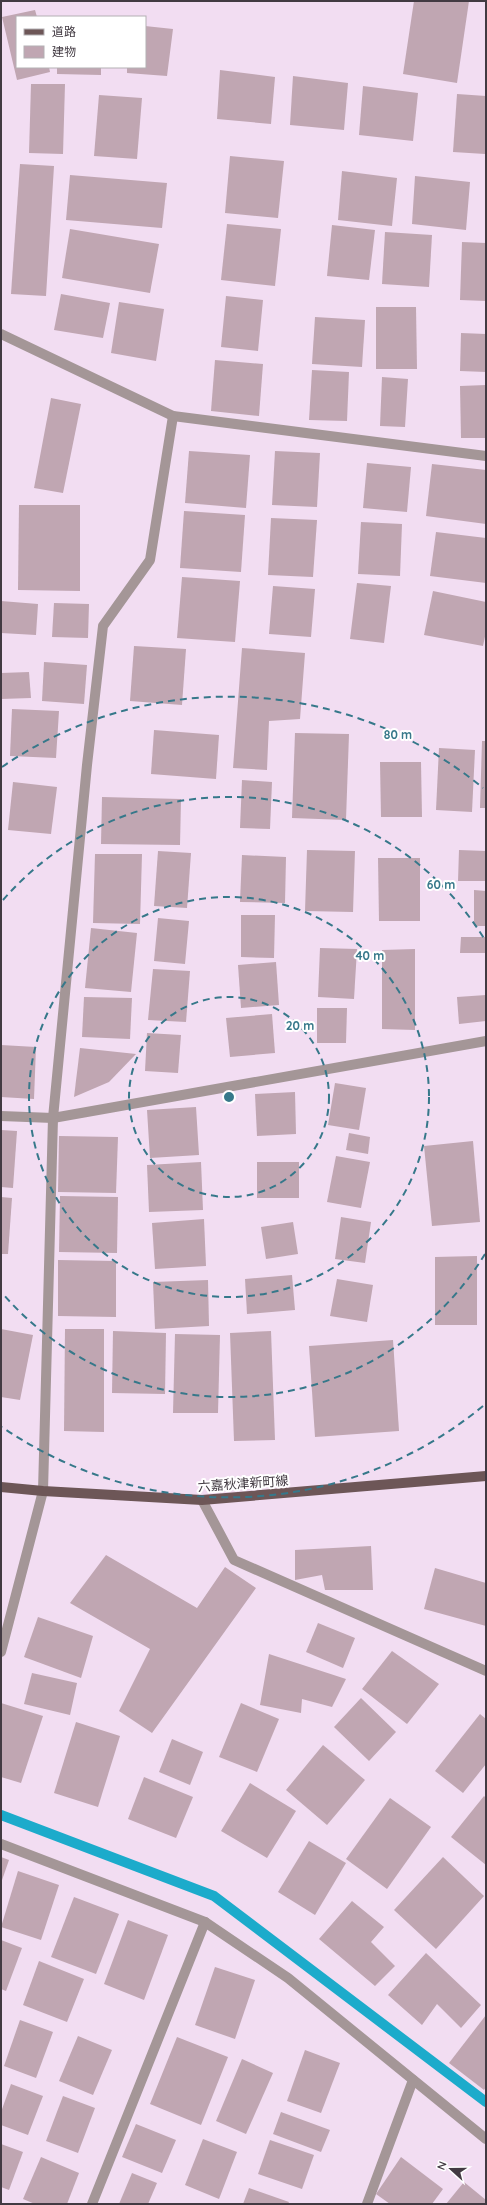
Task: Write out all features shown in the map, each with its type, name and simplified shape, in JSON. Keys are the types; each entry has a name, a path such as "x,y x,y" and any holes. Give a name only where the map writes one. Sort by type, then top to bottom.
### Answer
{"main road":[{"name":"六嘉秋津新町線","path":"1,1487 43,1491 202,1500 486,1476"}],"street":[{"path":"1,334 173,416 486,456"},
{"path":"1,1652 43,1491 53,1118 87,765 103,626 150,560 173,416"},
{"path":"1,1116 53,1118 486,1041"},
{"path":"202,1500 234,1560 486,1671"},
{"path":"1,1844 205,1922 288,1978 486,2139"},
{"path":"92,2204 205,1922"},
{"path":"367,2204 413,2080"}],"building":[{"path":"414,1 469,1 457,83 403,74"},
{"path":"35,10 37,16 16,16 16,68 49,68 50,72 17,80 2,17"},
{"path":"146,26 173,29 167,76 127,73 127,68 146,68"},
{"path":"57,68 101,68 101,75 57,74"},
{"path":"220,70 275,77 271,124 217,119"},
{"path":"293,76 348,83 344,130 290,125"},
{"path":"31,84 65,84 63,154 29,153"},
{"path":"363,86 418,93 413,141 359,135"},
{"path":"457,94 486,96 485,154 453,152"},
{"path":"99,95 142,98 137,159 94,156"},
{"path":"230,156 284,161 278,218 225,213"},
{"path":"20,164 54,166 46,296 11,294"},
{"path":"342,171 397,178 392,226 338,220"},
{"path":"70,175 167,183 162,228 66,220"},
{"path":"415,176 470,182 466,230 412,224"},
{"path":"227,224 281,229 275,286 221,280"},
{"path":"332,225 375,230 369,280 327,276"},
{"path":"70,229 159,244 150,293 62,278"},
{"path":"385,232 432,235 429,287 382,284"},
{"path":"462,242 486,243 486,301 460,300"},
{"path":"61,294 110,303 103,338 54,330"},
{"path":"226,296 263,300 258,351 221,347"},
{"path":"119,302 164,309 156,361 111,353"},
{"path":"376,307 416,307 417,369 376,369"},
{"path":"315,317 365,320 362,367 312,364"},
{"path":"461,333 486,334 486,372 460,371"},
{"path":"215,360 263,364 259,416 211,411"},
{"path":"312,370 349,372 347,421 309,420"},
{"path":"382,377 408,379 405,427 380,426"},
{"path":"486,385 486,438 461,438 460,386"},
{"path":"51,398 81,404 63,493 34,488"},
{"path":"189,451 250,455 246,508 185,503"},
{"path":"275,451 320,453 317,507 272,505"},
{"path":"367,463 411,467 407,512 363,508"},
{"path":"432,464 486,470 486,524 426,516"},
{"path":"19,505 80,505 80,591 18,590"},
{"path":"184,511 245,515 241,572 180,568"},
{"path":"271,518 317,520 313,577 268,575"},
{"path":"361,522 402,524 400,576 358,574"},
{"path":"436,532 486,538 486,583 430,576"},
{"path":"182,577 240,581 235,642 177,638"},
{"path":"357,583 391,586 384,643 350,639"},
{"path":"273,586 315,589 311,637 269,634"},
{"path":"433,591 486,602 486,632 483,646 424,635"},
{"path":"1,601 38,604 36,635 1,633"},
{"path":"54,603 89,604 88,638 52,637"},
{"path":"134,646 186,649 182,705 130,701"},
{"path":"242,648 305,653 300,719 269,721 267,770 233,768"},
{"path":"44,662 87,665 84,704 42,701"},
{"path":"29,672 31,698 1,699 1,673"},
{"path":"12,709 59,711 56,758 10,756"},
{"path":"154,730 219,735 216,779 151,774"},
{"path":"295,733 349,734 346,820 292,818"},
{"path":"482,741 486,741 486,808 480,808"},
{"path":"439,748 475,750 472,812 436,810"},
{"path":"380,762 421,762 422,817 381,817"},
{"path":"242,780 272,782 270,829 240,828"},
{"path":"13,782 57,787 51,834 8,830"},
{"path":"102,797 181,799 180,845 101,844"},
{"path":"307,850 355,851 353,912 305,911"},
{"path":"459,850 486,851 486,881 458,881"},
{"path":"158,851 191,853 187,908 154,906"},
{"path":"95,854 142,854 140,924 93,923"},
{"path":"242,855 286,857 285,903 240,902"},
{"path":"378,858 420,858 420,921 379,921"},
{"path":"474,890 486,891 486,926 474,926"},
{"path":"241,915 275,915 274,958 241,957"},
{"path":"158,918 189,921 185,964 154,961"},
{"path":"91,928 137,933 131,992 85,988"},
{"path":"461,937 486,937 486,953 460,953"},
{"path":"320,948 357,949 354,999 318,997"},
{"path":"415,949 415,1030 382,1029 382,950"},
{"path":"276,962 279,1005 241,1008 238,965"},
{"path":"153,969 190,971 186,1022 148,1020"},
{"path":"486,995 486,1021 459,1024 457,997"},
{"path":"84,997 132,998 130,1039 82,1037"},
{"path":"317,1008 347,1008 346,1043 317,1043"},
{"path":"272,1014 275,1053 230,1057 226,1018"},
{"path":"147,1033 181,1035 178,1073 145,1071"},
{"path":"1,1045 36,1047 34,1099 1,1097"},
{"path":"80,1048 136,1054 109,1082 74,1097"},
{"path":"335,1083 366,1088 359,1130 328,1125"},
{"path":"295,1092 296,1134 257,1136 255,1094"},
{"path":"196,1107 199,1155 150,1158 147,1110"},
{"path":"1,1130 17,1131 13,1188 1,1187"},
{"path":"349,1133 370,1137 368,1154 346,1150"},
{"path":"59,1136 118,1137 116,1193 58,1192"},
{"path":"473,1141 480,1222 432,1226 424,1146"},
{"path":"336,1156 370,1162 361,1208 327,1202"},
{"path":"201,1162 203,1210 149,1212 147,1165"},
{"path":"257,1162 299,1162 299,1198 257,1198"},
{"path":"60,1196 118,1197 117,1253 59,1252"},
{"path":"1,1197 12,1198 8,1254 1,1254"},
{"path":"341,1217 371,1222 365,1263 335,1259"},
{"path":"204,1219 206,1266 155,1269 152,1223"},
{"path":"293,1222 298,1254 266,1259 261,1227"},
{"path":"477,1256 477,1325 435,1325 435,1257"},
{"path":"58,1260 116,1261 116,1317 58,1316"},
{"path":"292,1275 295,1310 247,1314 245,1279"},
{"path":"337,1279 373,1285 367,1322 330,1316"},
{"path":"208,1280 209,1326 155,1329 153,1282"},
{"path":"1,1329 33,1335 20,1400 1,1397"},
{"path":"65,1329 104,1329 104,1432 64,1431"},
{"path":"113,1331 166,1333 165,1394 112,1393"},
{"path":"271,1331 275,1440 234,1441 230,1333"},
{"path":"175,1334 220,1335 218,1413 173,1413"},
{"path":"393,1340 399,1431 315,1437 309,1346"},
{"path":"371,1546 373,1590 325,1590 322,1575 295,1580 295,1550"},
{"path":"106,1555 197,1608 225,1567 256,1588 152,1733 119,1711 150,1649 70,1603"},
{"path":"435,1568 486,1583 486,1626 424,1609"},
{"path":"38,1617 93,1636 81,1678 24,1657"},
{"path":"318,1623 355,1638 343,1668 306,1652"},
{"path":"392,1651 439,1684 407,1724 362,1689"},
{"path":"269,1654 346,1679 332,1707 302,1699 301,1713 260,1705"},
{"path":"32,1673 77,1683 70,1715 24,1704"},
{"path":"361,1698 396,1732 369,1761 334,1727"},
{"path":"1,1703 43,1716 21,1783 1,1777"},
{"path":"241,1703 279,1719 257,1772 219,1757"},
{"path":"480,1714 486,1719 486,1764 463,1793 435,1771"},
{"path":"76,1722 120,1736 98,1807 54,1793"},
{"path":"172,1739 203,1752 190,1785 159,1772"},
{"path":"323,1745 365,1780 327,1825 286,1790"},
{"path":"144,1777 193,1797 176,1838 128,1819"},
{"path":"250,1783 296,1811 267,1858 221,1831"},
{"path":"484,1796 486,1798 486,1865 451,1837"},
{"path":"390,1798 431,1827 387,1889 346,1859"},
{"path":"309,1841 346,1863 315,1915 278,1892"},
{"path":"1,1857 9,1860 1,1883"},
{"path":"443,1857 484,1896 436,1949 394,1910"},
{"path":"18,1871 59,1885 41,1940 1,1927"},
{"path":"74,1897 119,1914 96,1974 51,1957"},
{"path":"352,1901 384,1927 371,1942 395,1966 375,1986 319,1939"},
{"path":"128,1920 168,1935 144,2000 104,1984"},
{"path":"1,1940 22,1948 6,1991 1,1989"},
{"path":"426,1953 481,2005 461,2028 437,2004 422,2025 388,1995"},
{"path":"39,1961 84,1979 67,2022 23,2005"},
{"path":"215,1967 255,1980 235,2039 195,2025"},
{"path":"486,2015 486,2087 484,2090 449,2063"},
{"path":"20,2020 53,2032 36,2078 4,2066"},
{"path":"78,2036 112,2050 93,2095 59,2081"},
{"path":"177,2037 228,2057 201,2125 150,2104"},
{"path":"305,2050 340,2063 321,2113 287,2101"},
{"path":"242,2059 273,2073 246,2134 216,2121"},
{"path":"11,2084 43,2096 28,2135 1,2125 1,2112"},
{"path":"63,2096 95,2108 78,2153 46,2141"},
{"path":"281,2112 330,2130 321,2152 273,2134"},
{"path":"136,2124 176,2140 162,2173 122,2157"},
{"path":"203,2139 237,2152 219,2199 185,2185"},
{"path":"270,2140 314,2155 302,2189 258,2174"},
{"path":"1,2144 23,2152 9,2190 1,2187"},
{"path":"41,2157 79,2173 67,2204 35,2204 23,2199"},
{"path":"401,2157 443,2189 432,2204 390,2204 376,2194"},
{"path":"132,2173 157,2183 148,2204 119,2204"},
{"path":"464,2182 486,2200 486,2204 446,2204"},
{"path":"249,2188 289,2202 288,2204 243,2204"}],"waterway":[{"path":"1,1815 214,1896 486,2102"}]}
